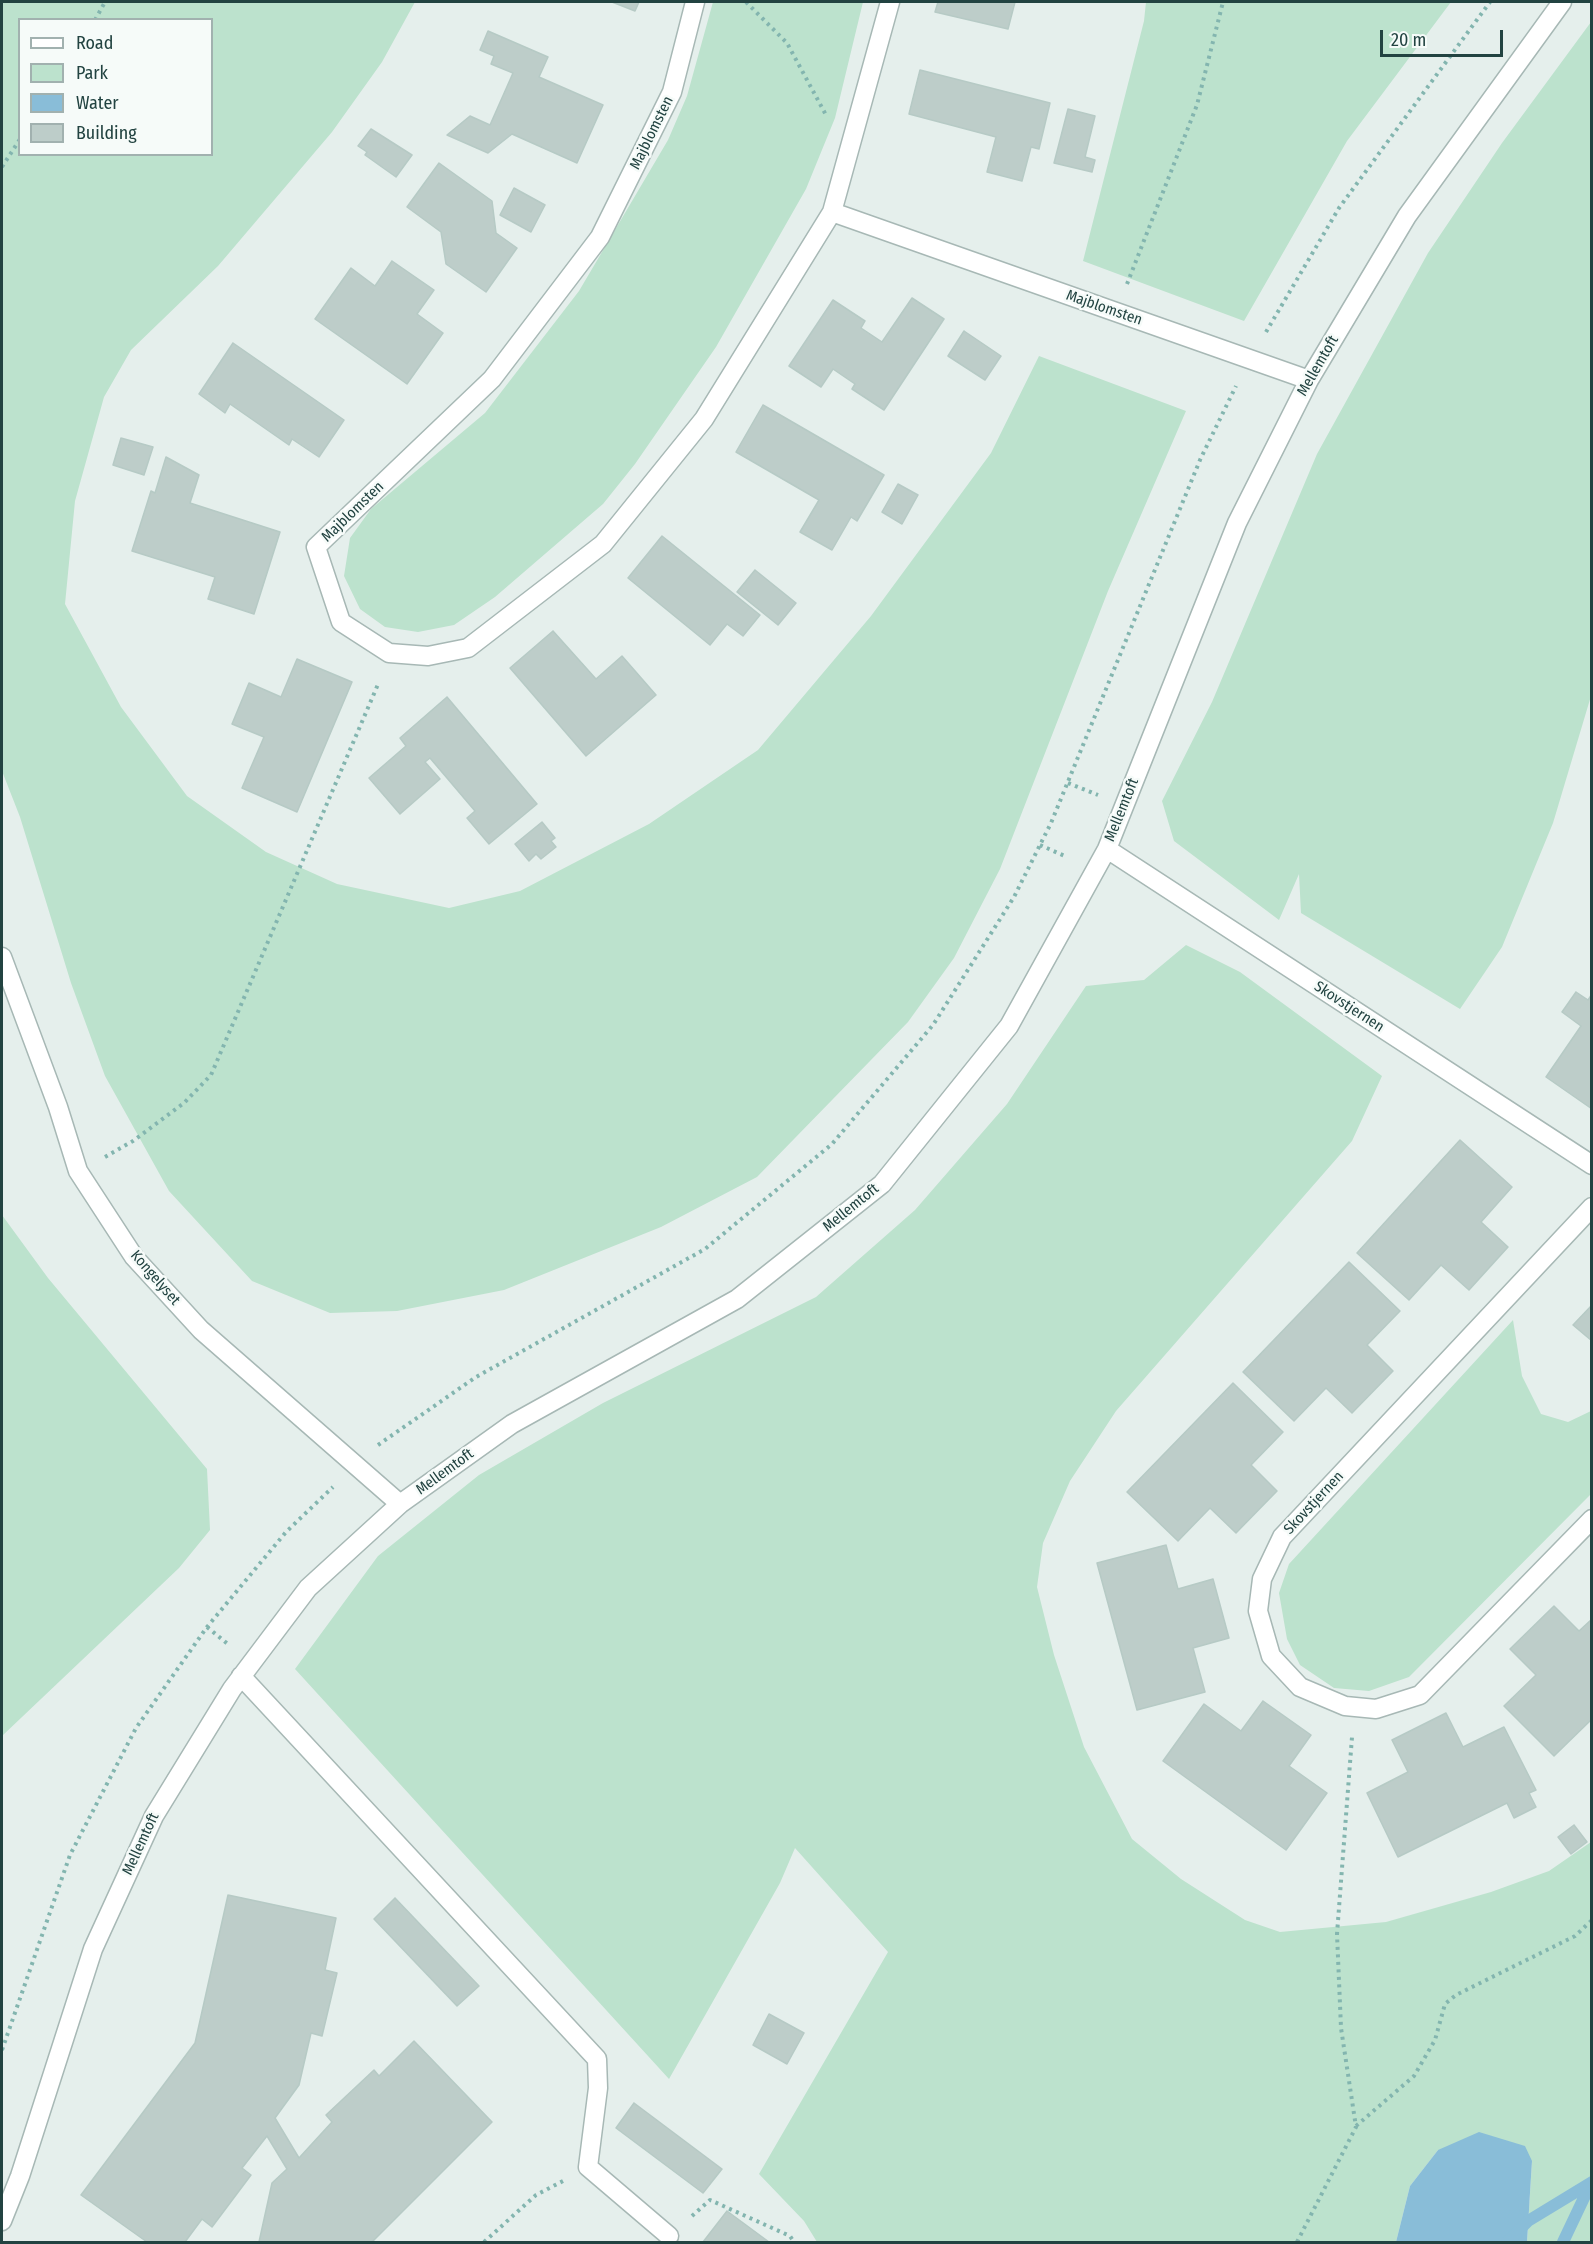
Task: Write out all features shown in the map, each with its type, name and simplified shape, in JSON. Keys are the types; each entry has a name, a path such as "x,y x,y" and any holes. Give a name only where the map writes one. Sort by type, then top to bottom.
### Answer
{"street":[{"name":"Majblomsten","path":"695,2 672,92 600,237 492,379 316,547 341,622 389,653 428,656 468,648 603,544 704,420 832,212 890,2"},
{"name":"Mellemtoft","path":"2,2221 20,2176 93,1949 153,1816 241,1676 308,1588 400,1504 512,1424 737,1299 882,1184 1009,1026 1107,849 1237,523 1309,380 1407,216 1562,2"},
{"name":"Majblomsten","path":"832,212 1309,380"},
{"name":"Skovstjernen","path":"1107,849 1592,1165"},
{"name":"Kongelyset","path":"2,957 5,981 58,1107 78,1171 134,1257 201,1330 400,1504"},
{"name":"Skovstjernen","path":"1592,1207 1282,1537 1262,1579 1258,1611 1271,1656 1300,1687 1345,1706 1376,1709 1420,1695 1592,1519"},
{"path":"241,1676 597,2059 598,2088 588,2168 669,2236"},
{"path":"2,2180 20,2176"}],"path":[{"path":"96,18 105,2"},
{"path":"746,2 787,43 825,114 849,149"},
{"path":"1116,312 1197,105 1223,2"},
{"path":"2,2050 70,1856 136,1728 207,1627 279,1541 378,1445 476,1377 705,1249 832,1144 933,1025 1014,897 1052,823 1200,460 1249,359 1339,207 1490,2"},
{"path":"2,167 18,142"},
{"path":"78,1171 141,1135 184,1103 211,1075 389,653"},
{"path":"1354,1707 1337,1934 1341,2028 1356,2127"},
{"path":"1297,2242 1356,2127 1414,2076 1435,2040 1445,2004 1456,1995 1575,1936 1592,1920"},
{"path":"483,2242 536,2195 588,2168"},
{"path":"669,2236 710,2200 790,2236 794,2242"}],"green space":[{"path":"2,2 415,2 382,62 332,132 218,266 131,350 104,397 75,501 65,604 121,707 187,796 266,852 337,884 449,908 520,891 649,824 758,750 871,616 991,453 1039,356 1186,411 1108,591 1000,869 954,958 908,1022 757,1177 661,1227 504,1290 397,1311 330,1313 252,1281 169,1191 105,1076 71,983 20,817 2,771"},
{"path":"713,2 863,2 835,118 806,189 716,347 635,464 603,504 495,597 454,625 418,632 385,627 360,609 344,576 350,538 371,509 485,413 579,291 668,140 687,96"},
{"path":"1146,2 1451,2 1347,141 1244,321 1083,261 1144,21"},
{"path":"1591,22 1591,696 1553,823 1502,947 1460,1009 1301,913 1299,874 1279,920 1174,841 1162,801 1212,702 1317,454 1428,253 1502,143"},
{"path":"1186,945 1240,972 1382,1076 1352,1141 1116,1411 1070,1481 1043,1543 1037,1587 1054,1655 1084,1747 1132,1839 1181,1879 1245,1920 1280,1932 1386,1922 1491,1892 1549,1871 1591,1842 1591,2242 1527,2242 1532,2161 1438,2150 1410,2186 1396,2242 817,2242 804,2221 759,2174 888,1952 795,1848 780,1883 669,2079 295,1669 378,1556 479,1475 603,1403 816,1297 915,1210 1007,1104 1086,986 1144,980"},
{"path":"2,1215 48,1278 207,1469 210,1530 179,1568 2,1736"},
{"path":"1513,1320 1522,1376 1541,1414 1568,1422 1591,1411 1591,1494 1409,1677 1369,1691 1334,1688 1300,1665 1287,1639 1279,1593 1289,1564"}],"water":[{"path":"1479,2132 1525,2146 1532,2161 1527,2242 1396,2242 1410,2186 1438,2150"}],"building":[{"path":"612,2 639,2 635,11"},
{"path":"938,2 1015,2 1008,29 935,12"},
{"path":"488,31 548,57 539,77 603,105 577,163 512,134 488,153 447,135 470,116 490,125 513,73 491,64 494,56 480,50"},
{"path":"920,70 1050,103 1039,149 1031,147 1022,181 987,172 996,137 909,114"},
{"path":"1068,109 1095,116 1085,157 1095,160 1092,172 1054,163"},
{"path":"371,129 412,155 396,177 365,155 367,152 358,146"},
{"path":"439,163 492,201 496,233 517,248 486,292 446,264 441,232 407,207"},
{"path":"514,188 545,205 531,232 500,215"},
{"path":"392,261 434,290 417,314 443,333 407,384 315,319 351,268 375,286"},
{"path":"912,298 944,319 884,410 852,389 855,384 833,369 821,387 789,366 833,300 865,321 861,328 882,342"},
{"path":"964,331 1001,356 985,380 948,356"},
{"path":"233,343 344,420 319,457 292,439 289,445 230,404 225,413 199,394"},
{"path":"763,405 884,475 857,521 851,517 832,550 800,532 819,500 736,452"},
{"path":"121,438 153,447 144,475 113,465"},
{"path":"166,457 199,475 190,503 280,532 254,614 208,599 215,577 132,551 151,491 155,493"},
{"path":"898,484 918,495 902,524 882,512"},
{"path":"662,536 760,615 743,636 727,624 710,645 628,578"},
{"path":"755,570 796,603 778,625 737,592"},
{"path":"553,631 596,679 622,656 656,695 586,756 510,668"},
{"path":"297,659 352,682 297,812 242,788 264,737 232,724 249,683 281,697"},
{"path":"447,697 537,804 489,844 467,818 475,811 430,758 425,762 440,779 400,814 369,778 406,746 400,738"},
{"path":"542,822 555,838 551,841 556,847 541,859 536,854 529,861 515,844"},
{"path":"1576,992 1588,1000 1592,994 1592,1109 1546,1077 1581,1026 1562,1012"},
{"path":"1460,1140 1512,1187 1481,1222 1508,1247 1469,1290 1441,1265 1409,1300 1357,1253"},
{"path":"1349,1262 1400,1311 1367,1345 1393,1371 1352,1413 1326,1388 1294,1421 1243,1372"},
{"path":"1592,1305 1592,1341 1573,1325"},
{"path":"1233,1383 1283,1432 1251,1465 1277,1491 1236,1533 1210,1508 1178,1541 1127,1492"},
{"path":"1166,1545 1178,1589 1213,1579 1229,1638 1193,1648 1205,1692 1137,1710 1097,1563"},
{"path":"1554,1606 1579,1631 1592,1619 1592,1719 1554,1756 1504,1706 1536,1675 1510,1649"},
{"path":"1263,1701 1311,1735 1289,1766 1327,1793 1286,1850 1163,1761 1204,1704 1241,1731"},
{"path":"1446,1713 1463,1747 1504,1727 1536,1790 1529,1793 1536,1807 1514,1818 1507,1803 1398,1857 1367,1793 1408,1772 1392,1740"},
{"path":"1574,1825 1587,1842 1571,1854 1558,1837"},
{"path":"228,1895 336,1918 325,1970 337,1973 322,2036 311,2033 299,2085 275,2118 299,2158 332,2122 326,2115 374,2070 379,2076 414,2041 492,2122 372,2242 259,2242 272,2183 287,2169 267,2136 242,2168 251,2175 212,2227 202,2219 185,2242 147,2242 81,2195 195,2043"},
{"path":"395,1898 479,1986 457,2006 374,1919"},
{"path":"769,2014 804,2033 787,2064 753,2045"},
{"path":"634,2103 722,2169 703,2193 616,2128"},
{"path":"727,2211 769,2242 703,2242"}],"waterway":[{"path":"1507,2242 1528,2221 1592,2182"},
{"path":"1563,2242 1591,2183"}]}
